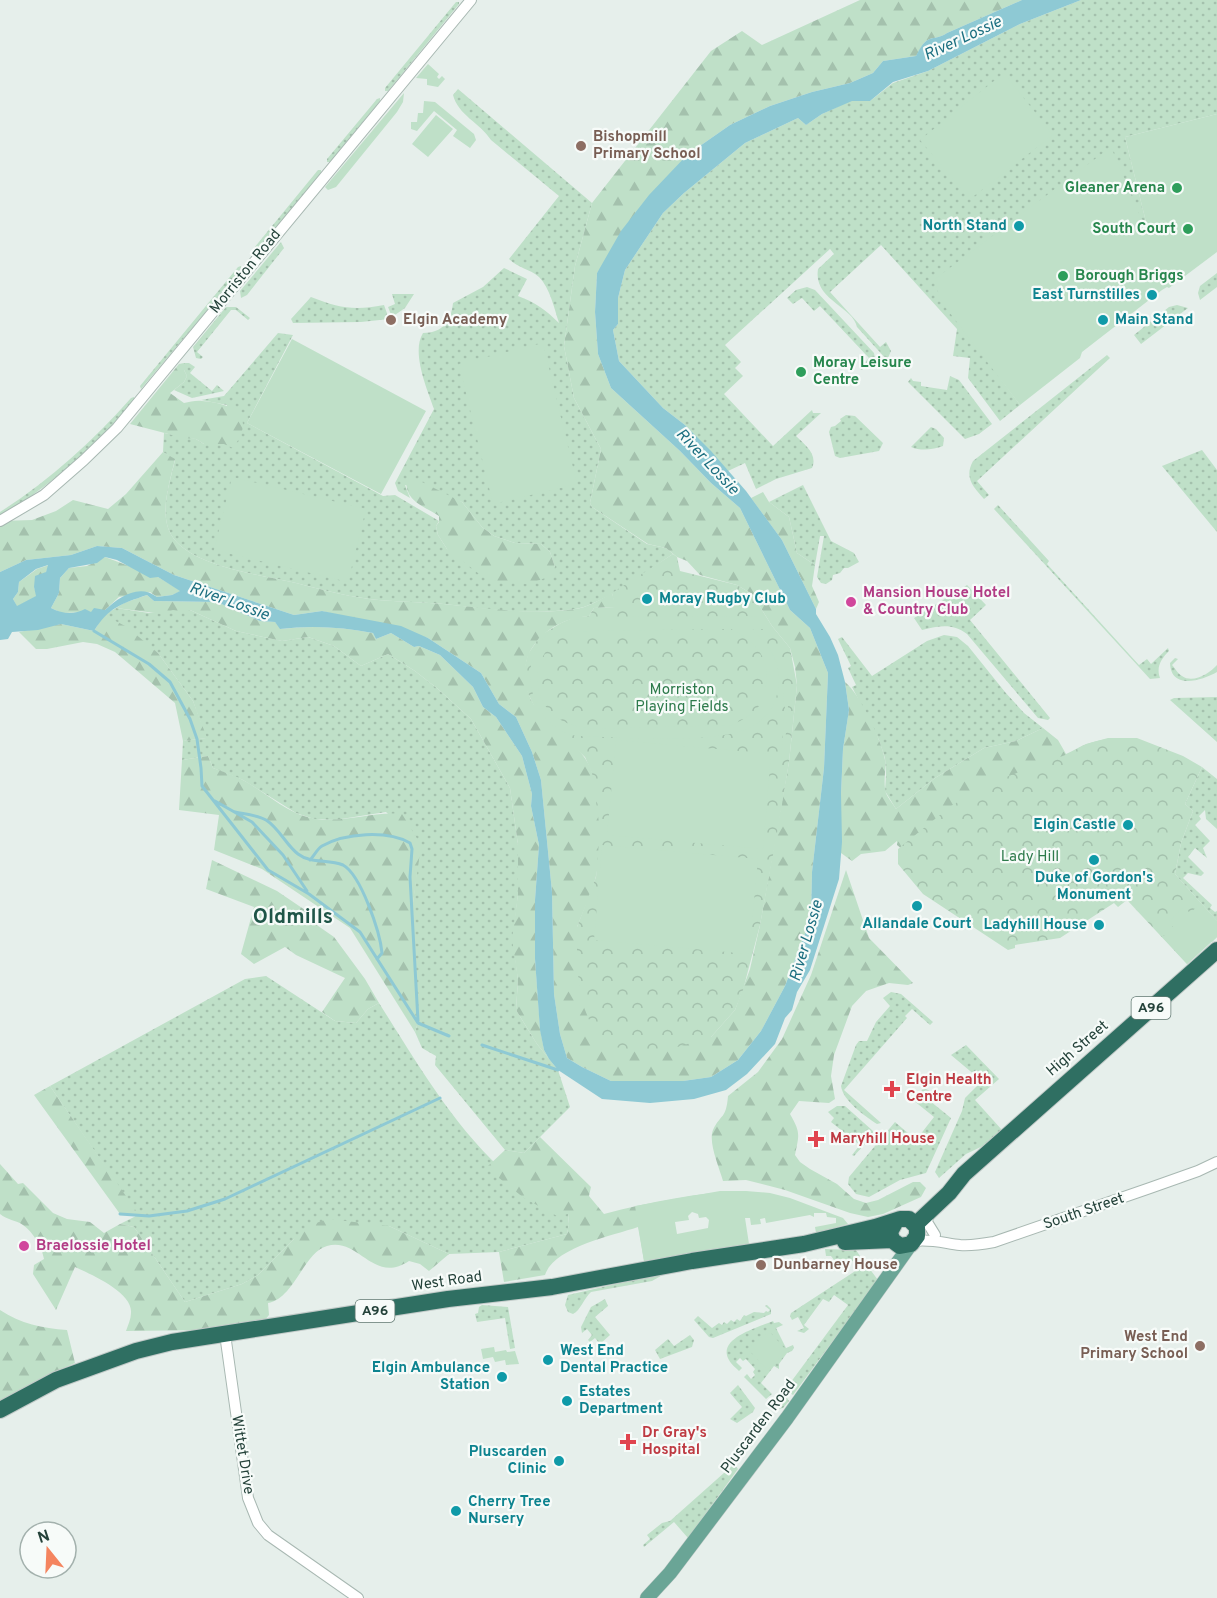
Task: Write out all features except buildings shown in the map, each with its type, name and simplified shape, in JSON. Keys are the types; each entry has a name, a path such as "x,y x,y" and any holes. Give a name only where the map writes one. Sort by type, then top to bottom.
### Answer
{"highway":[{"name":"High Street","path":"909,1230 949,1192 964,1174 1217,950"},
{"name":"High Street","path":"909,1230 947,1184 964,1174"},
{"name":"West Road","path":"0,1410 56,1380 108,1361 172,1342 447,1299 552,1287 692,1261 804,1244 875,1227 909,1230"},
{"path":"893,1241 891,1227 909,1230"},
{"name":"West Road","path":"804,1244 893,1241"}],"main road":[{"name":"Pluscarden Road","path":"647,1598 670,1573 787,1418 892,1272 909,1230"},
{"path":"892,1272 893,1241"}],"street":[{"name":"Morriston Road","path":"0,521 44,495 117,428 471,0"},
{"name":"South Street","path":"909,1230 931,1240 962,1245 981,1245 1141,1192 1217,1162"},
{"path":"931,1208 927,1222 935,1235"},
{"name":"South Street","path":"909,1230 935,1235 947,1243"},
{"name":"Wittet Drive","path":"225,1334 245,1483 258,1523 268,1534 358,1598"}],"green space":[{"path":"860,0 1022,0 944,35 929,39 916,56 883,61 873,73 850,83 812,92 770,106 730,125 687,155 597,273 595,312 598,354 611,388 740,508 790,610 810,628 828,673 824,768 812,872 811,918 785,986 761,1031 738,1060 711,1077 683,1081 611,1081 567,1058 560,1034 554,994 552,892 541,780 532,752 516,717 499,704 481,673 428,638 322,611 294,615 174,575 122,548 97,546 71,555 26,560 0,572 0,521 32,520 56,511 73,500 108,509 126,494 163,452 175,459 166,500 166,521 169,530 184,549 213,563 248,573 369,599 514,611 560,611 580,608 612,593 616,607 594,608 589,616 557,625 537,641 528,655 526,666 525,678 528,694 535,707 586,759 592,772 598,797 600,851 598,864 592,889 577,927 711,1037 735,1010 750,969 760,925 789,762 797,685 795,667 790,648 772,626 752,594 737,585 700,575 687,561 677,557 666,548 648,544 592,507 590,503 601,449 574,398 564,346 575,266 592,203 711,51 742,31 762,45"},
{"path":"1081,0 1217,0 1217,114 1125,137 1146,222 1141,226 1080,171 958,263 998,375 1020,405 1000,421 968,378 970,358 953,356 957,329 881,245 830,292 880,347 886,342 891,351 887,360 857,327 849,313 821,288 818,269 834,254 830,249 725,345 741,362 735,368 743,376 724,394 773,446 812,410 813,413 821,413 796,436 812,454 812,468 776,479 756,489 745,463 728,471 685,425 663,408 619,361 613,330 618,324 618,298 625,270 663,213 745,143 798,118 806,125 822,114 852,100 870,101 893,83 928,71 1020,24"},
{"path":"456,2 459,4 388,91 385,91 385,88"},
{"path":"428,64 439,74 437,77 439,79 442,76 445,79 438,87 427,85 427,79 416,78"},
{"path":"1004,73 1053,135 970,199 920,140"},
{"path":"458,89 592,203 575,266 564,346 574,398 601,449 590,503 592,507 647,544 666,548 673,554 598,601 575,609 545,612 357,597 230,569 197,557 174,539 166,521 166,500 175,460 163,452 164,433 196,439 204,444 224,444 227,405 201,400 224,396 278,333 293,335 247,423 383,496 395,495 439,521 436,526 438,535 447,549 555,567 550,552 541,544 515,543 494,536 482,527 462,502 405,485 410,498 398,491 395,483 434,409 421,371 420,341 423,333 436,331 445,325 453,303 483,287 504,268 527,279 518,296 540,307 559,323 543,282 535,274 509,259 559,196 491,140 464,114 453,95"},
{"path":"404,93 403,102 397,112 336,187 328,190 325,187"},
{"path":"380,98 380,101 330,162 327,162 327,159"},
{"path":"424,101 435,102 474,134 476,140 470,148 453,136 457,130 434,111 417,131 411,129 411,122 417,122 418,113 423,113"},
{"name":"Borough Briggs","path":"1217,114 1217,252 1169,288 1162,290 1082,352 1080,358 1020,405 940,300 935,279 1111,147 1140,216 1141,226 1145,231 1150,230 1125,137"},
{"path":"436,115 453,129 428,157 412,144"},
{"path":"318,170 321,170 321,173 257,251 254,251 254,248"},
{"path":"281,242 284,248 247,295 241,298 240,291"},
{"path":"241,266 241,270 141,389 140,386"},
{"path":"1217,273 1217,287 1200,300 1198,293 1200,286"},
{"path":"807,287 815,290 874,353 875,358 862,370 859,368 869,358 820,306 814,311 802,298 793,304 787,298 796,290"},
{"path":"392,294 414,294 405,308 392,317 388,307 395,304"},
{"path":"311,297 347,307 364,308 384,305 389,319 361,322 293,323 291,319"},
{"path":"1177,305 1188,308 1141,344 1134,335 1169,307"},
{"path":"226,307 236,307 250,318 248,320 236,310 231,310 197,352 203,357 196,358 193,347"},
{"path":"292,339 426,411 381,494 247,423"},
{"path":"543,343 577,484 493,504 459,364"},
{"path":"1107,355 1110,358 977,481 989,495 984,499 971,482 969,472 973,461"},
{"path":"184,363 195,367 190,373 212,391 217,385 224,391 192,398 174,390 184,382 187,376"},
{"path":"184,363 187,376 184,382 170,393 184,403 209,402 224,405 237,412 243,423 241,435 233,448 224,444 204,444 196,439 130,424 179,364"},
{"path":"950,376 959,380 992,424 979,434 965,439 908,382 911,378 913,381 921,382 921,386 947,390"},
{"path":"134,397 119,417 72,464 37,492 0,517 0,512 70,460"},
{"path":"846,415 855,416 883,443 879,451 840,458 835,456 829,432 831,427"},
{"path":"931,427 944,438 943,446 927,449 911,447"},
{"path":"1202,450 1217,470 1217,532 1162,466"},
{"path":"408,475 462,502 482,527 494,536 515,543 541,544 550,552 555,567 551,576 528,584 487,580 447,549 438,535 436,526 439,516 410,496 407,490"},
{"path":"232,477 366,509 348,582 214,550"},
{"path":"803,485 831,541 854,553 859,562 833,575 832,580 826,584 821,583 817,577 824,536 820,536 815,565 797,553 789,517 769,502"},
{"path":"763,492 769,502 789,517 797,553 815,565 812,586 819,602 816,609 782,540 751,498"},
{"path":"998,505 1049,561 1047,564 1139,665 1147,659 1151,664 1168,648 1169,651 1159,667 1160,678 1150,679 994,509"},
{"name":"Morriston Playing Fields","path":"673,554 677,557 680,571 737,585 752,594 772,626 790,648 797,685 789,762 760,925 743,990 735,1010 711,1037 674,1048 633,1050 609,1046 594,1032 583,1005 577,969 577,927 596,877 600,830 592,773 585,757 538,714 526,689 523,674 528,654 541,635 575,617 589,616 594,608 615,607 612,593"},
{"path":"105,557 158,577 181,591 157,597 150,592 119,597 105,610 91,612 62,613 51,608 59,593 60,578 69,568 87,566"},
{"path":"49,565 34,587 37,596 17,607 13,599 18,592 19,582 37,569"},
{"path":"967,585 986,605 970,620 1050,718 1048,720 1038,718 967,634 946,626 922,630 914,618"},
{"path":"147,595 154,601 217,602 260,621 275,622 281,629 339,628 373,633 376,639 391,633 414,647 419,646 440,655 473,687 483,707 496,717 522,756 532,794 531,806 539,845 535,900 535,959 540,1028 544,1050 549,1059 516,1010 518,980 512,939 518,894 518,845 510,788 471,719 438,689 388,654 361,666 334,646 308,637 282,641 236,631 190,610 181,612 173,610 163,614 116,608"},
{"path":"116,608 149,613 190,610 236,631 282,641 308,637 334,646 361,666 388,654 438,689 471,719 510,788 518,845 518,894 513,939 518,980 516,1010 537,1044 558,1070 570,1107 524,1153 505,1150 435,1065 436,1056 422,1048 415,1032 418,1022 412,911 420,845 386,812 335,820 314,819 296,813 243,780 213,768 208,756 182,760 183,741 206,738 193,701 158,653 104,615"},
{"path":"104,615 127,627 158,653 193,701 207,738 183,741 175,703 115,652 97,644 83,642 36,649 19,632 61,624 94,631"},
{"path":"765,616 765,629 752,630 769,649 777,664 779,680 773,706 767,715 753,726 717,736 641,739 576,736 558,729 545,717 536,702 531,684 531,666 536,649 547,635 563,624 578,619","holes":["731,629 759,650 767,674 763,698 759,706 750,715 732,725 594,729 572,725 559,719 542,701 538,678 539,666 551,645 561,637 588,631"]},
{"path":"944,635 957,637 968,646 1024,713 1043,728 1016,741 984,748 935,778 896,809 885,791 885,758 879,740 852,687 856,685 848,668 851,666 838,639 842,637 872,676 927,641"},
{"path":"1175,658 1178,659 1172,665 1179,674 1186,678 1201,677 1217,665 1217,672 1195,680 1181,680 1172,672 1170,663"},
{"path":"845,682 870,718 880,741 885,760 886,793 896,809 935,778 984,748 1016,741 1043,728 1058,740 1066,754 1100,740 1121,738 1149,744 1171,754 903,850 897,845 897,841 885,851 861,854 852,861 841,853 843,749 849,710"},
{"path":"784,690 792,690 791,706 788,706 784,758 781,758 785,706 783,705"},
{"path":"1217,697 1217,742 1170,700 1174,698"},
{"name":"Lady Hill","path":"1108,738 1137,738 1183,756 1202,767 1185,804 1193,811 1181,843 1175,874 1217,921 1217,937 1187,964 1127,900 1118,907 1114,903 1060,938 1015,945 1015,948 1008,950 923,894 898,864 898,849 951,806 990,783 1068,754 1086,744"},
{"path":"616,740 771,754 763,849 607,835"},
{"path":"208,756 213,768 243,780 287,808 306,817 327,820 402,814 421,845 412,911 418,1022 415,1032 350,928 262,869 214,850 219,815 179,810 182,760"},
{"path":"1202,767 1217,779 1217,829 1206,819 1205,810 1195,825 1210,841 1203,848 1207,858 1195,848 1188,857 1204,873 1201,876 1188,873 1183,878 1212,905 1210,908 1217,911 1217,921 1175,874 1181,843 1193,811 1185,804"},
{"path":"602,845 758,859 749,954 594,940"},
{"path":"212,860 277,891 305,910 311,921 334,937 365,979 379,1003 368,1009 356,1023 335,1021 322,1012 345,978 296,955 285,947 254,964 241,954 254,907 206,889"},
{"path":"846,870 869,938 913,983 908,985 889,983 866,991 852,1006 834,1055 831,1076 835,1099 829,1103 799,1101 790,1114 797,1130 795,1155 800,1162 837,1184 854,1199 866,1203 878,1200 913,1182 920,1182 926,1188 921,1197 883,1214 868,1217 746,1180 723,1181 712,1141 713,1130 724,1113 728,1096 758,1072 782,1039 811,975"},
{"path":"1191,893 1217,921 1217,937 1212,942 1208,940 1202,945 1202,950 1187,964 1154,928 1155,926 1164,936 1174,928 1168,922 1184,907 1190,913 1199,905"},
{"path":"266,976 335,1021 356,1023 368,1009 379,1003 428,1081 486,1154 508,1175 536,1196 568,1214 567,1234 499,1252 449,1254 389,1226 294,1239 258,1275 242,1284 185,1302 134,1227 120,1224 138,1215 50,1086 245,979"},
{"path":"891,992 901,994 933,1022 930,1025 912,1009 905,1016 907,1018 844,1090 881,1123 877,1124 850,1103 841,1086 856,1045 859,1041 867,1041 876,1022 890,1006 883,998"},
{"path":"966,1045 999,1079 975,1100 1002,1130 985,1145 966,1154 939,1178 935,1172 962,1111 965,1098 982,1081 951,1055"},
{"path":"50,1086 139,1215 120,1214 34,1095"},
{"path":"924,1088 930,1091 925,1097 951,1118 926,1173 900,1180 869,1197 856,1194 848,1184 849,1177 895,1122 916,1140 934,1117 913,1100"},
{"path":"837,1106 845,1106 873,1131 873,1135 854,1156 852,1155 860,1145 831,1122 834,1118 828,1112"},
{"path":"540,1137 591,1187 589,1196 604,1214 674,1198 746,1191 750,1218 704,1203 669,1224 644,1261 638,1227 572,1250 551,1265 545,1275 504,1282 499,1252 567,1234 568,1214 557,1216 524,1198 488,1166 505,1150 524,1153"},
{"path":"0,1164 18,1184 23,1183 53,1213 67,1219 90,1222 104,1233 120,1224 134,1227 185,1302 242,1284 258,1275 294,1239 313,1224 328,1219 389,1226 449,1254 429,1271 420,1264 409,1261 396,1267 386,1268 348,1248 338,1245 327,1246 312,1257 285,1293 277,1300 268,1303 269,1315 264,1321 207,1330 126,1331 131,1313 130,1305 125,1298 109,1285 75,1267 56,1310 33,1274 34,1265 44,1259 36,1240 23,1225 0,1214"},
{"path":"720,1191 770,1193 843,1218 848,1224 816,1233 815,1227 836,1223 836,1218 827,1217 826,1213 814,1213 814,1217 810,1215 766,1223 765,1218 760,1219 761,1224 751,1225 750,1218 745,1218 749,1244 644,1261 635,1206","holes":["692,1212 698,1214 699,1218 706,1217 709,1220 708,1228 677,1234 675,1222 689,1220 688,1216"]},
{"path":"825,1249 856,1250 860,1256 841,1269 831,1256 826,1256"},
{"path":"866,1264 878,1280 793,1395 790,1393 787,1398 789,1401 779,1409 779,1398 848,1305 834,1295 829,1302 823,1299 804,1325 809,1329 804,1333 797,1331 804,1328 798,1317 792,1320 791,1313"},
{"path":"668,1272 652,1281 591,1292 573,1314 568,1312 565,1305 568,1295"},
{"path":"605,1299 608,1306 595,1317 610,1335 600,1344 595,1338 590,1342 588,1340 592,1335 587,1329 582,1333 581,1327 591,1307"},
{"path":"482,1305 508,1307 515,1348 510,1349 505,1318 477,1322 475,1314"},
{"path":"765,1306 771,1309 771,1314 713,1338 709,1337 694,1320 698,1316 712,1328 719,1323 727,1324 731,1320 740,1321 744,1315 754,1312 768,1312 770,1310"},
{"path":"0,1310 32,1325 67,1330 75,1363 0,1401"},
{"path":"773,1321 783,1325 776,1328 786,1348 793,1345 794,1348 779,1364 779,1369 774,1366 761,1383 772,1394 766,1399 744,1377 747,1374 751,1379 755,1375 753,1372 755,1369 746,1359 743,1361 740,1358 736,1362 742,1368 739,1371 730,1361 727,1352 729,1345 741,1334"},
{"path":"769,1331 787,1351 767,1370 748,1349"},
{"path":"690,1335 694,1340 692,1347 660,1359 655,1350 668,1339 674,1346"},
{"path":"494,1347 495,1352 515,1351 519,1364 506,1365 505,1360 495,1362 493,1357 483,1359 481,1349"},
{"path":"738,1385 755,1408 737,1423 730,1419 742,1407 730,1393"},
{"path":"734,1464 738,1469 688,1538 674,1522 644,1547 643,1545 650,1539 647,1535 662,1523 670,1521"}],"water":[{"name":"River Lossie","path":"1022,0 1081,0 1020,24 928,71 893,82 870,101 852,101 822,114 806,125 798,118 745,143 663,213 625,270 618,298 618,324 613,330 619,361 663,408 685,425 711,451 746,491 782,540 816,609 816,614 838,655 849,710 843,749 842,842 839,879 810,970 797,992 792,1010 785,1018 775,1044 747,1074 726,1090 694,1099 650,1103 602,1099 558,1070 549,1059 544,1050 540,1030 535,959 535,900 539,845 531,806 532,794 522,756 496,717 483,707 473,687 440,655 419,646 414,647 391,633 376,639 373,633 338,628 280,629 275,622 260,621 217,602 154,601 147,595 116,607 94,631 61,624 38,630 12,632 8,639 0,640 0,572 26,560 71,555 97,546 122,548 174,575 294,615 322,611 401,626 428,638 481,673 499,704 516,717 532,752 541,780 552,892 554,994 560,1034 567,1058 611,1081 683,1081 711,1077 738,1060 761,1031 785,986 811,918 812,872 824,768 828,673 810,628 790,610 740,508 611,388 598,354 595,312 597,273 621,231 649,195 687,155 730,125 770,106 812,92 850,83 873,73 883,61 916,56 926,41","holes":["105,557 117,560 150,578 158,577 180,591 172,595 157,597 143,591 130,593 105,610 94,608 91,612 85,609 68,613 51,608 59,593 60,578 69,568 97,563","48,565 46,572 35,576 36,596 17,606 13,599 18,592 19,582 36,569"]}],"waterway":[{"path":"94,631 149,664 170,682 190,719 197,739 202,786 268,870 309,894 360,932 418,1023 449,1036"},
{"path":"215,801 252,822 283,855 307,891"},
{"path":"235,812 266,820 303,857 337,863 350,871 363,892 378,932 382,953 377,959"},
{"path":"310,860 322,846 342,838 378,835 390,836 410,843 418,1021"},
{"path":"482,1045 558,1070"},
{"path":"120,1214 149,1216 187,1211 225,1199 440,1098"}],"place":[{"name":"Bishopmill Primary School","path":"581,146"},
{"name":"Gleaner Arena","path":"1177,188"},
{"name":"North Stand","path":"1019,226"},
{"name":"South Court","path":"1188,229"},
{"name":"Borough Briggs","path":"1063,276"},
{"name":"East Turnstilles","path":"1152,295"},
{"name":"Elgin Academy","path":"391,320"},
{"name":"Main Stand","path":"1103,320"},
{"name":"Moray Leisure Centre","path":"801,372"},
{"name":"Moray Rugby Club","path":"647,599"},
{"name":"Mansion House Hotel & Country Club","path":"851,602"},
{"name":"Elgin Castle","path":"1128,825"},
{"name":"Duke of Gordon's Monument","path":"1094,860"},
{"name":"Allandale Court","path":"917,906"},
{"name":"Ladyhill House","path":"1099,925"},
{"name":"Elgin Health Centre","path":"892,1089"},
{"name":"Maryhill House","path":"816,1139"},
{"name":"Braelossie Hotel","path":"24,1246"},
{"name":"Dunbarney House","path":"761,1265"},
{"name":"West End Primary School","path":"1200,1346"},
{"name":"West End Dental Practice","path":"548,1360"},
{"name":"Elgin Ambulance Station","path":"502,1377"},
{"name":"Estates Department","path":"567,1401"},
{"name":"Dr Gray's Hospital","path":"628,1442"},
{"name":"Pluscarden Clinic","path":"559,1461"},
{"name":"Cherry Tree Nursery","path":"456,1511"}],"district":[{"name":"Oldmills","path":"293,917"}]}
